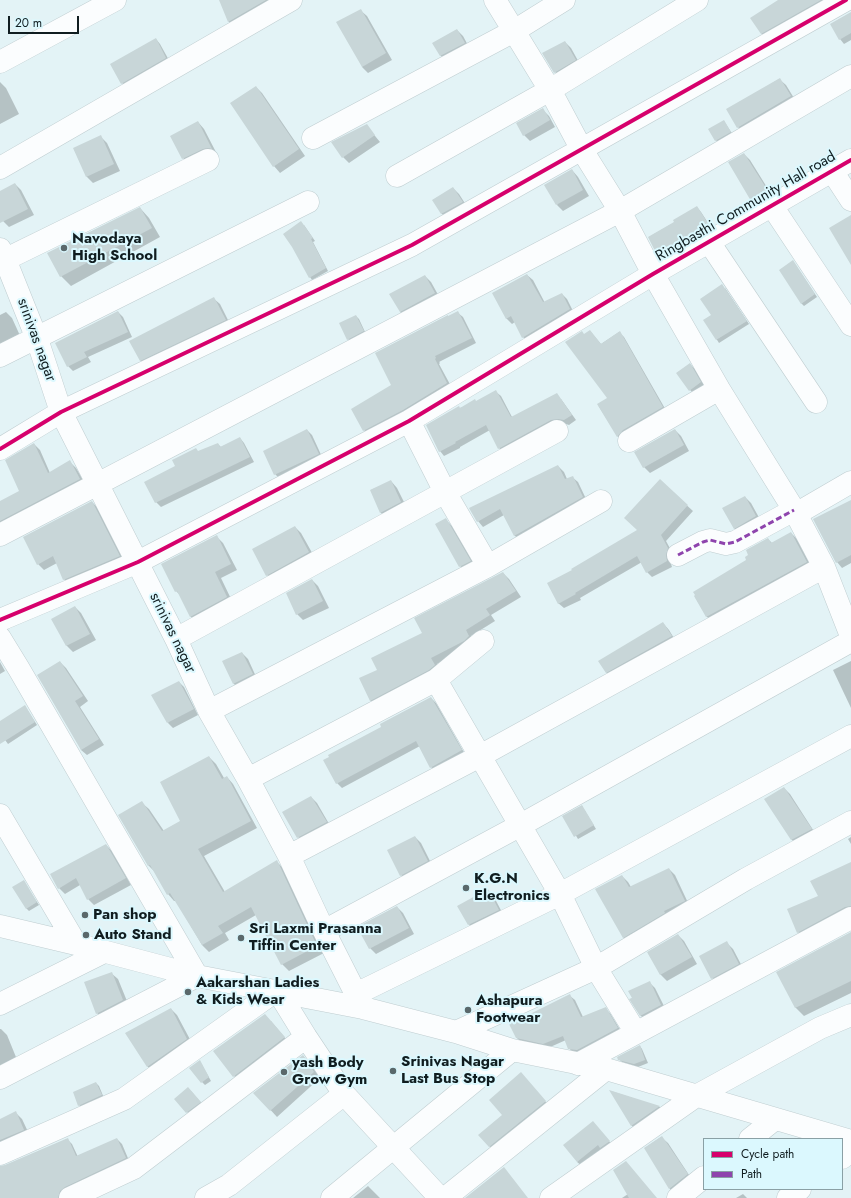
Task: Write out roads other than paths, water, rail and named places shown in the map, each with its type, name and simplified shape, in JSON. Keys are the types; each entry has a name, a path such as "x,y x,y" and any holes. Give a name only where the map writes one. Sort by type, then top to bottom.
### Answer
{"street":[{"path":"0,62 115,0"},
{"path":"0,168 291,0"},
{"path":"495,0 550,90 582,150 620,211 653,274 719,389 795,512 824,567 851,636"},
{"path":"313,138 514,31 564,0"},
{"path":"397,176 550,90 697,0"},
{"path":"0,449 61,412 412,245 846,0"},
{"path":"0,535 620,211 851,76"},
{"path":"2,257 208,160"},
{"name":"Ringbasthi Community Hall road","path":"0,620 138,562 409,421 653,274 851,160"},
{"path":"832,171 851,200"},
{"path":"0,356 37,339 308,202"},
{"path":"772,206 851,325"},
{"path":"709,242 816,402"},
{"name":"srinivas nagar","path":"2,257 37,339 61,412 97,485 138,562 209,711 248,779 289,856 359,1001"},
{"path":"629,441 719,389"},
{"path":"409,421 445,492 488,566"},
{"path":"176,639 557,431"},
{"path":"678,555 710,540 726,544 735,542 851,482"},
{"path":"209,711 488,566 601,501"},
{"path":"289,856 480,756 824,567"},
{"path":"0,638 20,669 197,976"},
{"path":"248,779 436,680 483,641"},
{"path":"324,931 519,826 851,641"},
{"path":"436,680 519,826 560,894 596,968 636,1033"},
{"path":"359,1001 851,736"},
{"path":"0,815 76,944"},
{"path":"456,1032 596,968 746,878 851,822"},
{"path":"578,1064 851,918"},
{"path":"0,926 76,944 197,976 277,990 359,1001 512,1050 606,1069 841,1138"},
{"path":"0,1004 104,952"},
{"path":"0,1078 197,976"},
{"path":"277,990 344,1094 440,1198"},
{"path":"0,1154 124,1099 277,990"},
{"path":"551,1198 696,1096 820,1028 851,1016"},
{"path":"70,1198 134,1168 306,1037"},
{"path":"332,1198 392,1147 512,1050"},
{"path":"445,1198 606,1069"},
{"path":"206,1198 229,1185 344,1094"},
{"path":"751,1138 775,1119"},
{"path":"843,1157 851,1151"},
{"path":"678,1198 703,1178"},
{"path":"788,1198 799,1190"}],"place":[{"name":"Navodaya High School","path":"64,248"},
{"name":"K.G.N Electronics","path":"466,888"},
{"name":"Pan shop","path":"85,915"},
{"name":"Auto Stand","path":"86,935"},
{"name":"Sri Laxmi Prasanna Tiffin Center","path":"241,938"},
{"name":"Aakarshan Ladies & Kids Wear","path":"188,992"},
{"name":"Ashapura Footwear","path":"468,1010"},
{"name":"Srinivas Nagar Last Bus Stop","path":"393,1071"},
{"name":"yash Body Grow Gym","path":"284,1072"}]}
